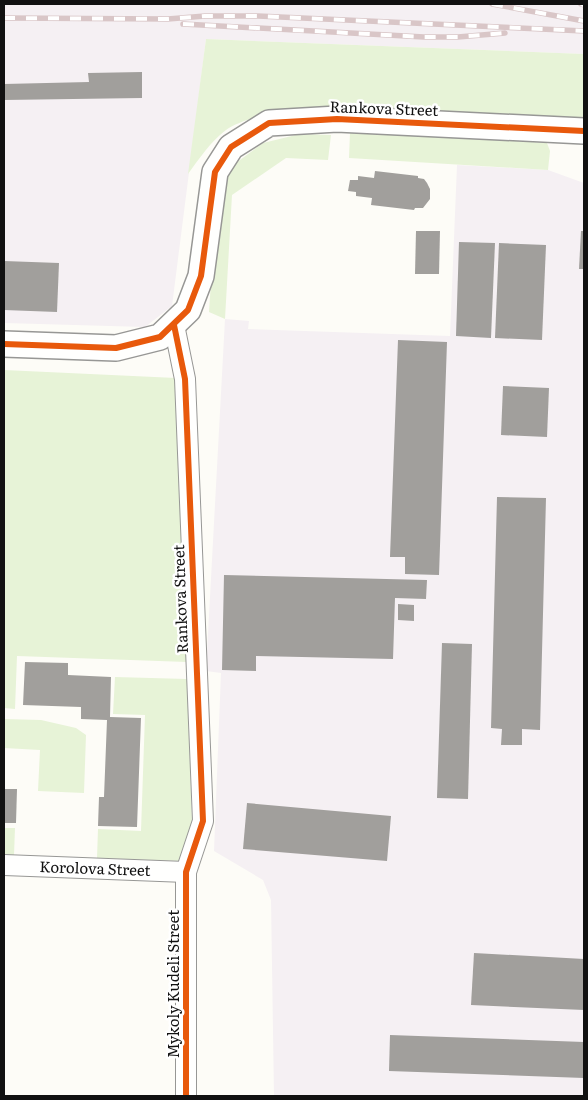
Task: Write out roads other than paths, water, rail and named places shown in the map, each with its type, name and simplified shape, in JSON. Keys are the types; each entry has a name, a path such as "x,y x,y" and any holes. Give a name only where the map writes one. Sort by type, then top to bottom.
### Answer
{"street":[{"name":"Rankova Street","path":"4,344 116,348 160,337 188,310 201,276 215,172 231,147 269,123 337,119 584,131"},
{"name":"Rankova Street","path":"174,325 185,379 203,821 186,872"},
{"name":"Korolova Street","path":"4,865 186,872"},
{"name":"Mykoly Kudeli Street","path":"186,872 186,1096"}],"railway":[{"path":"492,4 584,21"},
{"path":"4,18 168,19 205,16 258,16 584,31"},
{"path":"183,24 424,37 458,37 505,33"}]}
